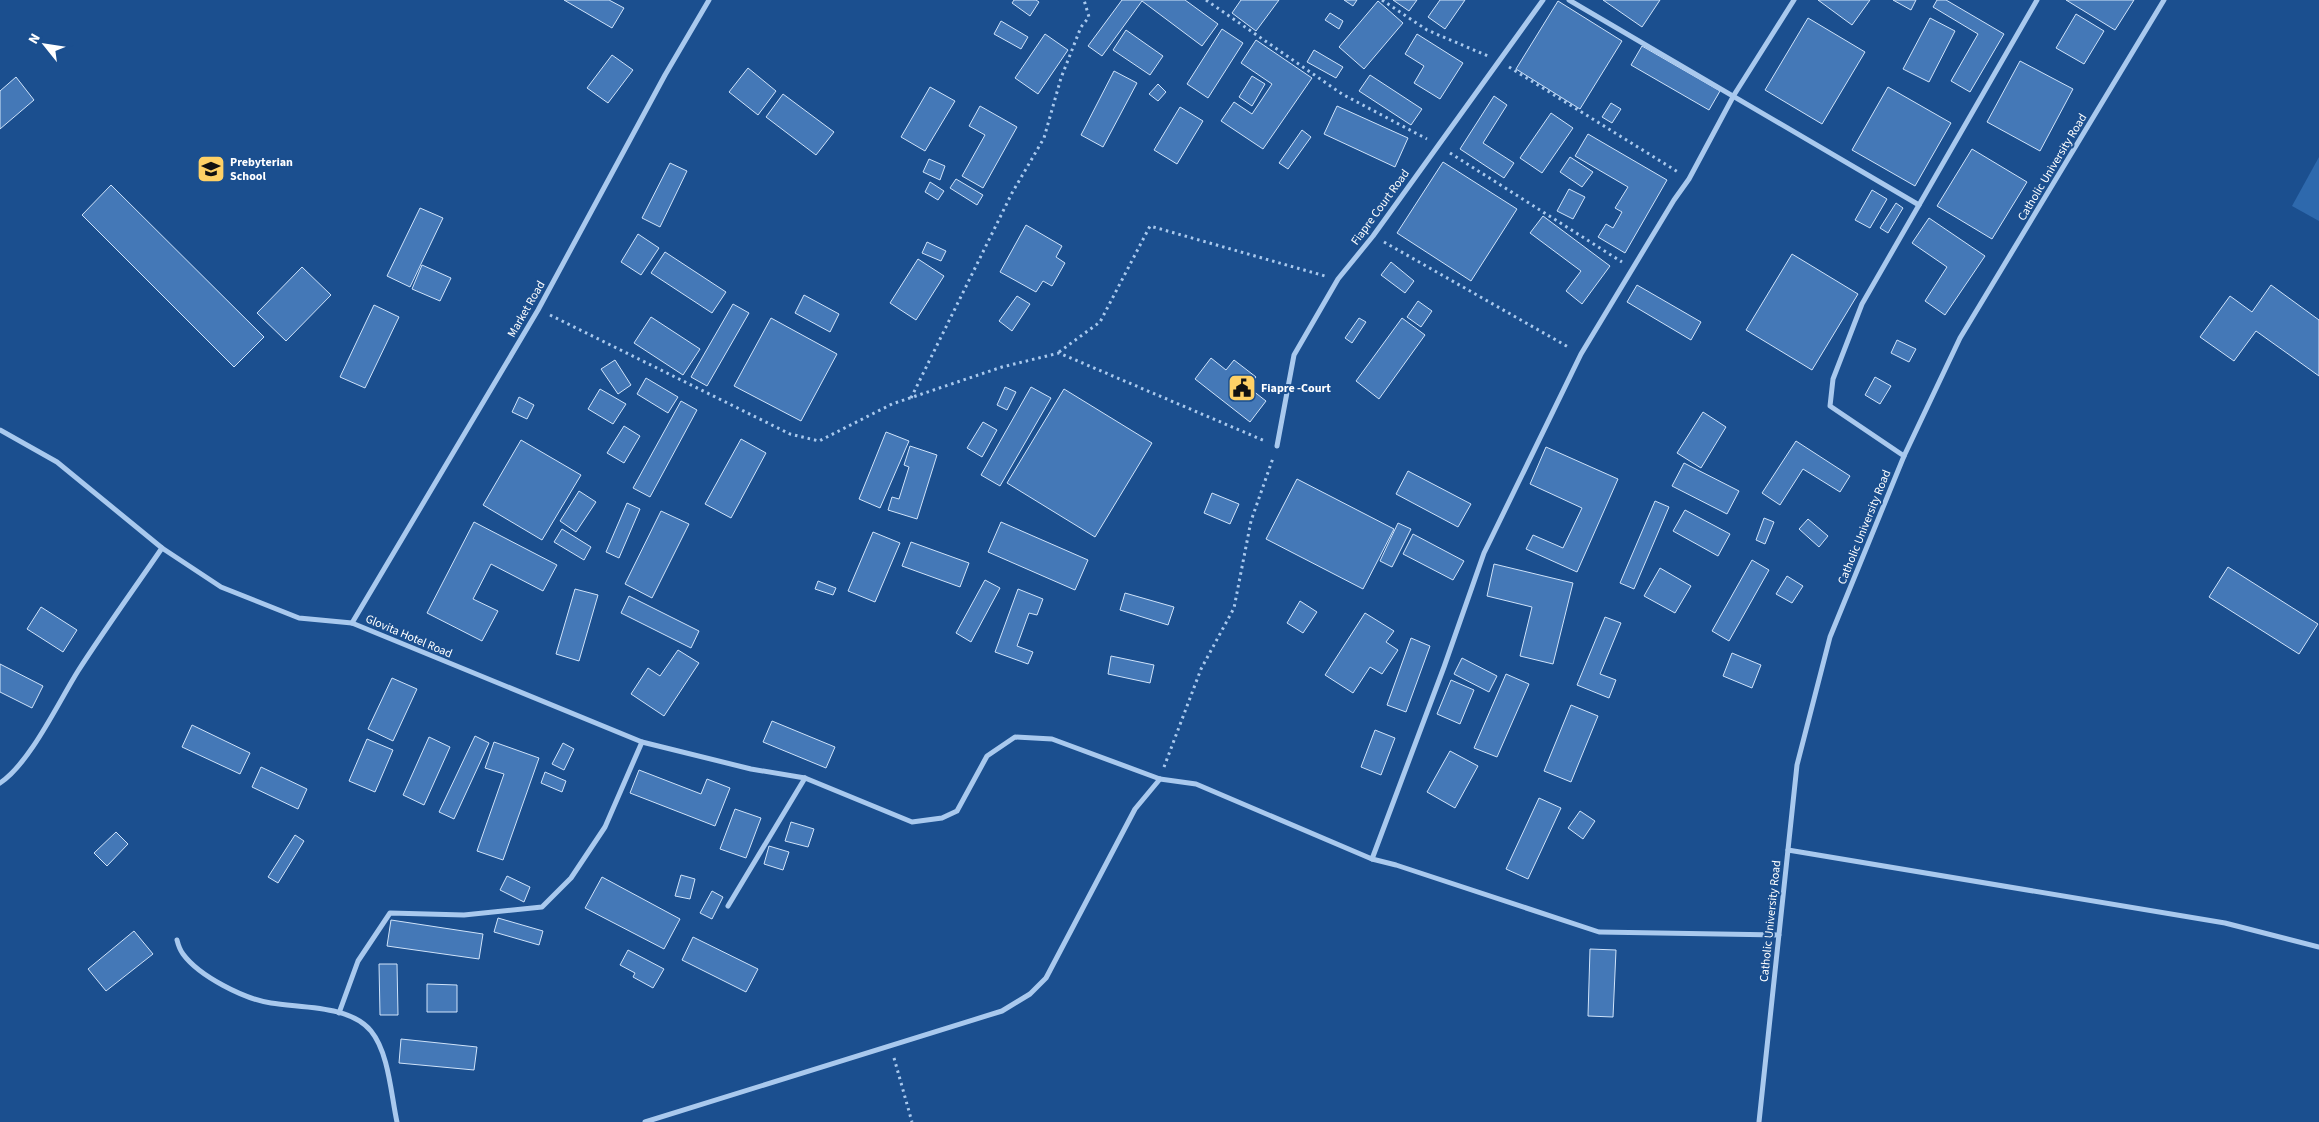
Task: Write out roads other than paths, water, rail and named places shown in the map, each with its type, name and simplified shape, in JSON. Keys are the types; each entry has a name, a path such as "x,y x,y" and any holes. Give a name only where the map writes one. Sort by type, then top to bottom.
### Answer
{"street":[{"name":"Market Road","path":"352,623 538,310 665,75 709,0"},
{"name":"Fiapre Court Road","path":"1278,446 1294,355 1338,279 1373,236 1543,0"},
{"path":"1570,0 1919,206"},
{"path":"1372,859 1444,667 1479,565 1513,491 1581,354 1689,178 1734,96 1794,0"},
{"path":"1904,456 1830,406 1833,379 1862,304 2037,0"},
{"name":"Catholic University Road","path":"1759,1122 1797,765 1830,637 1904,456 1960,338 2164,0"},
{"name":"Glovita Hotel Road","path":"0,430 58,462 162,548 221,587 298,618 352,623 642,742 751,769 805,778 912,822 942,818 958,811 987,756 1015,737 1052,739 1160,779 1196,784 1372,859 1396,865 1599,932 1779,935"},
{"path":"0,783 10,776 35,742 78,670 162,548"},
{"path":"339,1013 358,961 390,912 464,915 542,907 571,878 605,827 642,742"},
{"path":"728,906 805,778"},
{"path":"645,1122 1002,1011 1030,994 1046,978 1134,809 1160,779"},
{"path":"1788,850 2225,924 2319,947"},
{"path":"177,940 183,954 218,983 268,1003 314,1007 339,1013 360,1022 372,1031 385,1058 397,1122"}],"place":[{"name":"Prebyterian School","path":"211,169"},
{"name":"Fiapre -Court","path":"1242,388"}]}
